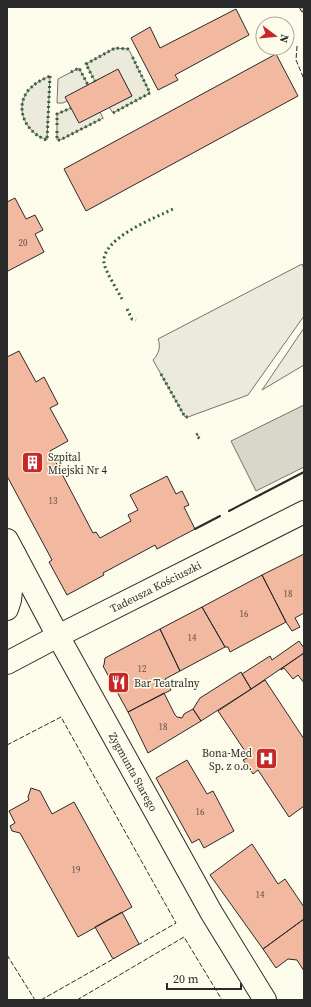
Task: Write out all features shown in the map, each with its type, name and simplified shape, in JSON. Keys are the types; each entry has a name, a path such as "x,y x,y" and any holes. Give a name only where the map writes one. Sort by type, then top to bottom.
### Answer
{"street":[{"name":"Tadeusza Kościuszki","path":"7,664 58,636 304,512"},
{"name":"Zygmunta Starego","path":"11,547 58,636 211,912 265,1000"},
{"path":"7,609 10,600 11,547"}],"shaded area":[{"path":"115,48 128,49 150,93 113,113 109,107 132,96 118,70 95,81 86,64"},
{"path":"79,68 88,85 67,101 57,103 58,79"},
{"path":"50,76 47,140 34,133 29,127 25,121 22,107 23,99 29,89 37,82"},
{"path":"71,108 100,112 103,118 60,140 57,140 57,114"},
{"path":"302,264 304,269 304,316 248,395 185,417 153,360 159,350 158,339"},
{"path":"304,328 304,365 262,390"},
{"path":"304,405 304,467 256,491 231,441"}],"building":[{"path":"299,7 304,7 304,11 302,12"},
{"path":"236,9 249,35 175,75 178,80 158,90 131,38 150,27 160,48"},
{"path":"272,56 277,56 298,96 86,211 64,169"},
{"path":"118,69 132,96 79,123 65,97"},
{"path":"15,198 26,219 35,215 43,230 35,234 44,252 8,271 7,202"},
{"name":"Szpital Miejski Nr 4","path":"19,351 36,382 44,377 58,404 50,408 68,441 50,451 93,533 96,532 100,538 131,521 128,515 138,510 130,495 167,476 176,494 182,491 189,505 184,507 195,529 157,549 155,545 103,573 104,575 67,595 49,562 52,560 7,476 7,357"},
{"path":"304,554 304,613 295,618 300,627 292,631 262,575"},
{"path":"262,575 286,622 230,652 228,647 225,647 202,607"},
{"path":"202,607 225,647 180,671 160,629"},
{"path":"160,629 180,671 165,679 171,690 128,712 103,666 105,658"},
{"path":"299,641 304,648 304,653 251,689 242,674 270,656 272,660"},
{"path":"304,653 304,683 298,675 293,679 284,668 281,669"},
{"path":"241,672 251,689 201,721 193,709 200,698"},
{"path":"265,680 304,739 304,806 289,817 258,770 253,774 243,760 249,757 218,711"},
{"path":"164,693 177,717 182,718 184,714 193,709 201,721 148,753 128,712"},
{"path":"187,760 207,794 213,791 234,831 204,848 199,839 192,843 156,778"},
{"path":"31,788 40,791 52,814 74,802 132,907 78,937 20,833 12,831 10,826 15,823 9,811 29,800 28,797"},
{"path":"252,844 278,884 285,879 304,907 304,919 263,949 210,875"},
{"path":"122,912 139,944 113,959 95,927"},
{"path":"304,919 304,971 297,960 288,959 276,968 263,949"}],"hedge":[{"path":"95,82 86,64 115,48 128,49 130,52"},
{"path":"113,113 150,93 132,56"},
{"path":"71,72 79,68 88,85"},
{"path":"50,76 47,140 34,133 29,127 25,121 22,107 23,99 29,89 37,82 50,76"},
{"path":"57,125 57,114 71,108"},
{"path":"57,131 57,140 60,140 103,118"},
{"path":"122,299 105,267 105,254 111,245 120,237 142,223 173,209"},
{"path":"127,309 132,319 136,320"},
{"path":"161,374 185,417 188,417"},
{"path":"198,434 196,435 201,440"}],"fence":[{"path":"297,46 296,60 304,79"},
{"path":"7,745 61,717 176,923 138,945"},
{"path":"77,1000 184,937 222,1000"},
{"path":"7,955 35,1000"},
{"path":"41,1000 115,958"}],"wall":[{"path":"229,511 304,472"},
{"path":"195,529 220,516"}],"place":[{"name":"Szpital Miejski Nr 4","path":"32,463"},
{"name":"Bar Teatralny","path":"118,683"},
{"name":"Bona-Med Sp. z o.o.","path":"267,759"}]}
